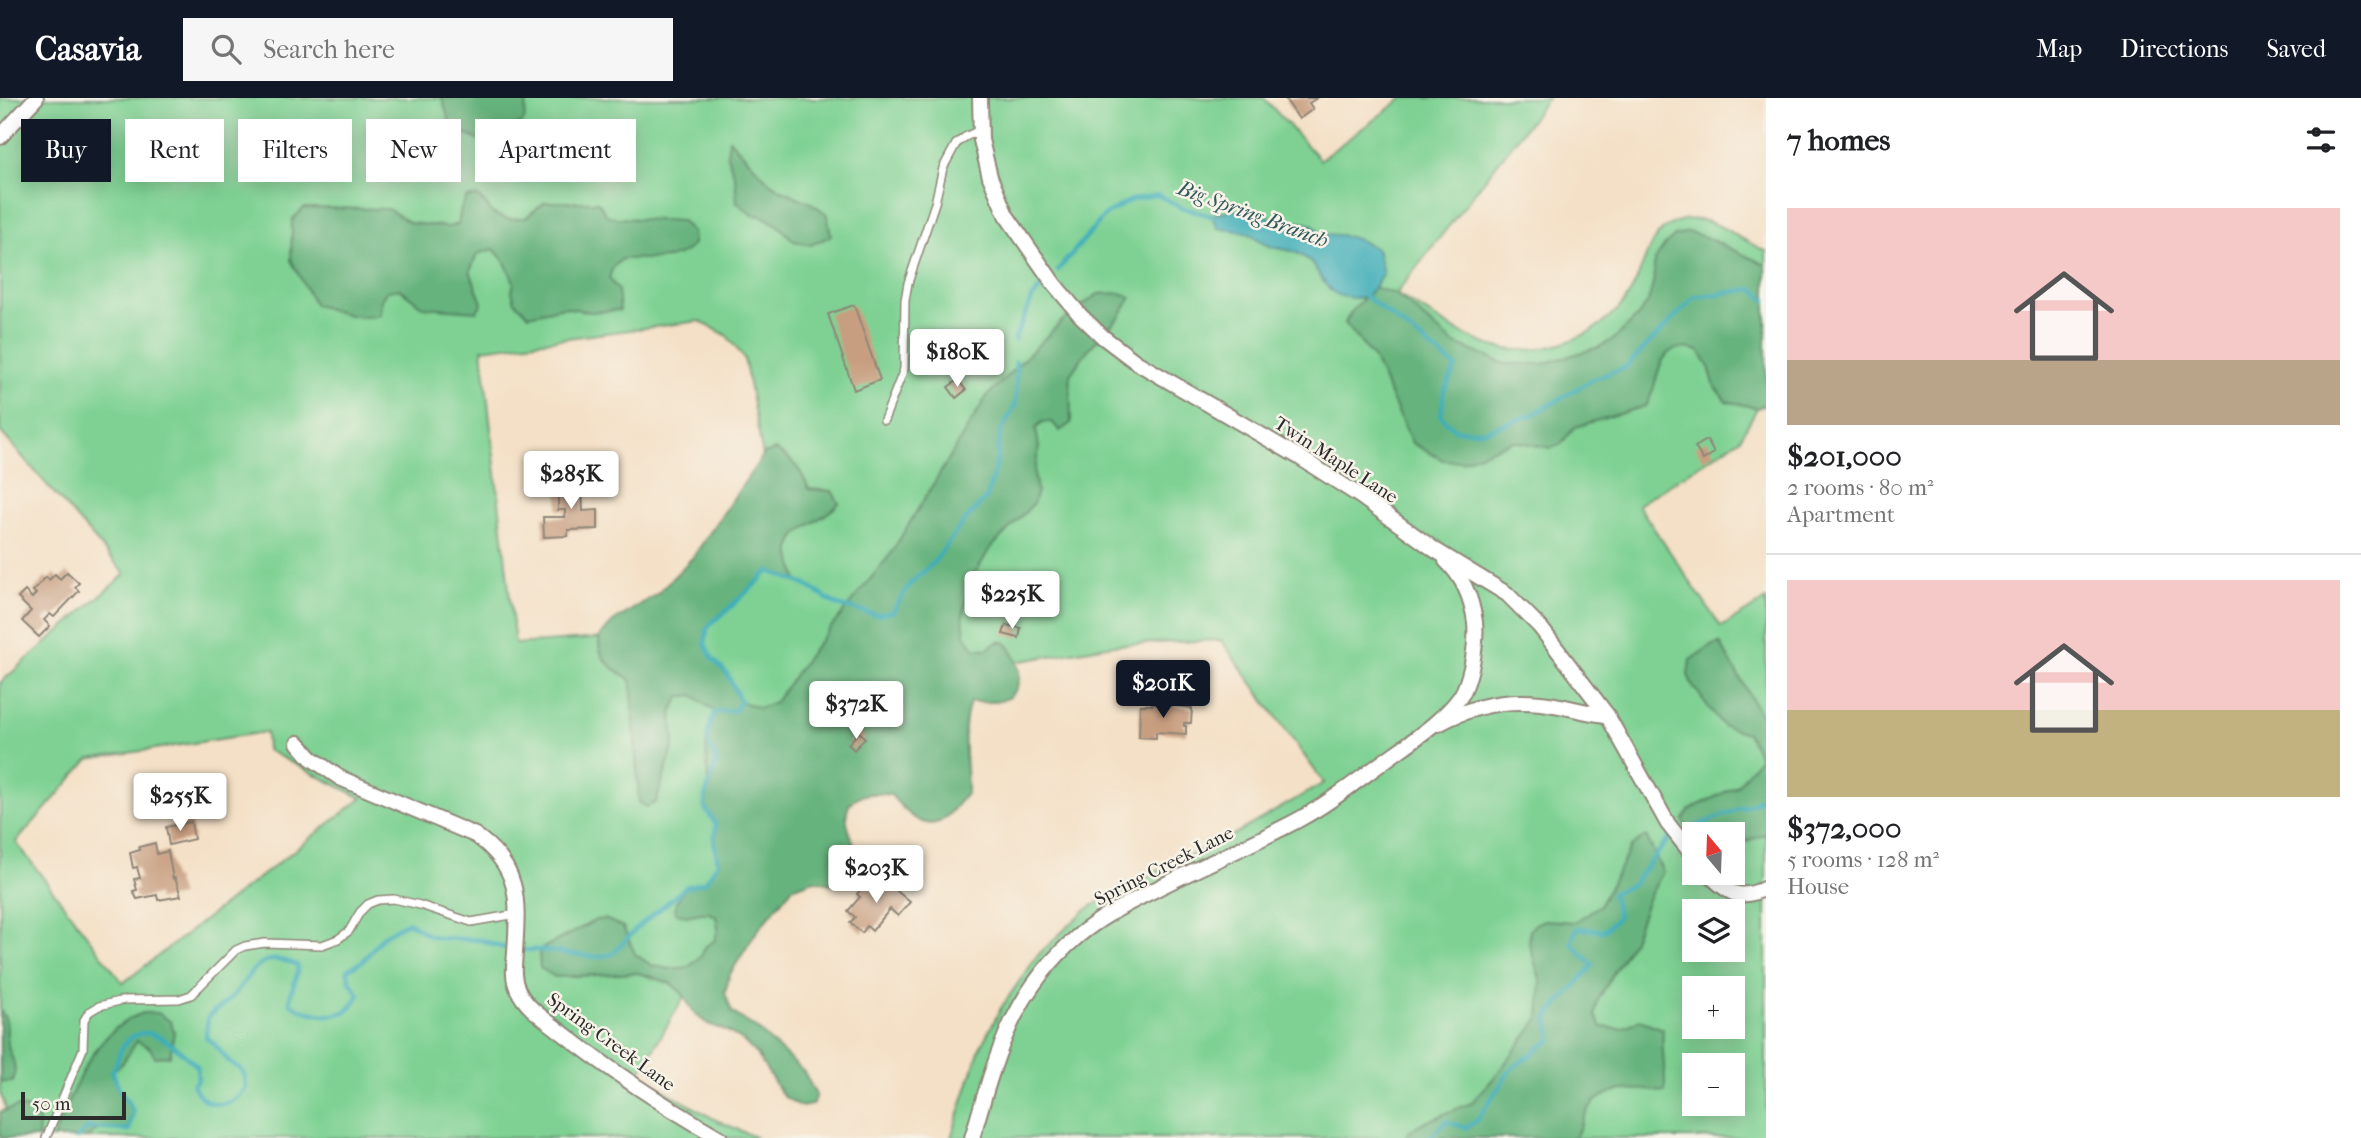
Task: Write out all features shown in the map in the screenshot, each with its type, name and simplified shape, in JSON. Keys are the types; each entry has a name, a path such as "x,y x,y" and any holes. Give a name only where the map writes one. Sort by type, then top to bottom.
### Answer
{"street":[{"path":"0,136 36,98"},
{"name":"Twin Maple Lane","path":"980,98 981,130 990,177 1006,215 1054,284 1103,337 1168,382 1299,457 1360,496 1435,550 1507,594 1540,627 1606,715 1668,824 1682,842"},
{"name":"Spring Creek Lane","path":"1428,729 1464,691 1474,650 1475,631 1467,591 1457,573 1435,550"},
{"name":"Spring Creek Lane","path":"972,1138 998,1051 1009,1024 1039,976 1078,936 1119,907 1301,818 1428,729 1458,713 1493,704 1540,703 1606,715"},
{"name":"Spring Creek Lane","path":"298,743 311,758 340,778 475,835 489,844 498,853 514,881 517,914 513,975 525,1002 632,1085 720,1138"},
{"path":"1722,886 1734,894 1747,896 1766,888"}],"lane":[{"path":"884,420 904,369 905,300 908,283 932,212 943,167 956,144 981,130"},
{"path":"46,1138 83,1049 84,1020 89,1012 99,1006 124,1000 178,999 191,995 236,950 265,943 322,944 338,939 349,931 368,904 378,900 394,899 420,905 471,922 517,914"}],"green space":[{"path":"0,98 1264,98 1320,160 1403,98 1548,98 1396,294 1477,340 1509,349 1530,350 1573,340 1610,317 1625,302 1651,245 1672,223 1694,219 1705,221 1766,251 1766,392 1740,439 1638,505 1721,627 1766,600 1766,1138 951,1138 980,1048 1001,1008 1037,956 1084,911 1124,887 1231,836 1324,783 1221,640 1113,645 917,679 831,748 638,1075 716,1120 757,1138 0,1138 0,1112 6,1109 0,1093 0,683 125,574 0,431","holes":["700,321 726,335 744,358 768,482 649,635 515,644 482,349","266,732 267,750 362,798 123,983 16,842 89,759"]},
{"path":"442,98 527,98 524,119 475,119 475,139 461,132 461,119 449,119"},
{"path":"729,139 768,181 827,214 831,236 811,245 794,241 779,226 762,216 752,215 737,202 735,178 727,155"},
{"path":"477,196 493,214 508,219 525,218 545,202 598,202 606,215 617,218 682,221 692,232 693,244 679,255 660,259 622,259 613,267 609,278 618,290 620,310 591,312 564,307 529,315 515,302 512,291 514,282 505,262 494,249 477,254 470,271 482,303 477,311 423,307 400,289 387,291 381,300 380,315 372,317 338,312 314,304 291,260 292,220 304,208 388,209 411,223 448,227 458,224 466,198"},
{"path":"1688,232 1766,265 1766,405 1757,408 1726,401 1715,387 1709,367 1699,351 1684,348 1666,355 1646,406 1575,427 1560,445 1551,448 1513,441 1462,461 1443,460 1412,443 1374,359 1345,323 1372,287 1396,294 1453,343 1505,364 1543,364 1599,347 1614,339 1648,302 1654,280 1654,261 1665,245 1675,236"},
{"path":"1121,293 1131,297 1120,316 1086,352 1070,375 1071,423 1060,431 1052,422 1042,422 1036,429 1039,447 1034,474 1037,491 1033,504 989,550 969,584 963,617 965,635 974,648 987,649 997,642 1005,642 1017,661 1019,677 1015,691 1009,697 1001,701 970,702 965,735 967,793 944,819 929,824 914,818 891,795 877,794 857,798 847,810 854,844 849,853 853,865 845,883 839,886 814,880 792,888 757,931 730,974 725,993 732,1012 757,1029 804,1072 816,1095 812,1105 802,1107 783,1096 757,1055 743,1041 696,1015 681,992 670,983 638,973 555,977 540,968 539,950 596,920 605,919 623,927 635,954 651,965 668,969 689,967 701,956 706,946 715,940 718,928 716,916 709,913 686,916 675,912 676,902 686,887 705,882 718,863 714,841 716,825 705,808 708,787 706,742 715,712 693,695 680,697 672,711 674,745 656,802 647,807 639,802 631,680 604,659 599,637 613,622 658,593 693,557 764,454 775,450 796,466 809,489 832,491 839,503 795,537 791,554 797,581 769,571 713,621 707,629 705,644 712,658 728,675 740,701 759,708 775,702 814,648 890,555 987,396 1063,320 1098,294"},
{"path":"1720,643 1766,724 1766,834 1745,842 1745,822 1683,820 1689,810 1737,786 1760,757 1747,733 1723,726 1693,686 1688,675 1690,660"},
{"path":"1646,836 1663,872 1649,897 1632,942 1598,1000 1595,1015 1602,1027 1620,1029 1640,1020 1663,1029 1665,1092 1624,1090 1606,1095 1590,1107 1575,1138 1407,1138 1408,1133 1418,1125 1471,1103 1539,1019 1541,982 1529,944 1530,930 1544,920 1575,922 1600,905 1631,847"},
{"path":"0,1010 6,1020 8,1043 14,1063 13,1082 0,1082"},
{"path":"143,1013 158,1013 171,1022 174,1032 170,1056 155,1057 150,1048 137,1041 122,1064 112,1071 119,1089 133,1111 129,1130 106,1129 96,1131 87,1138 53,1138 77,1083 97,1048 125,1021"},
{"path":"17,1107 35,1110 39,1123 38,1138 0,1138 0,1112"}],"water":[{"path":"1230,210 1313,225 1322,235 1351,237 1363,242 1377,249 1383,274 1367,297 1350,298 1338,295 1324,283 1314,266 1295,252 1269,246 1245,232 1218,228 1211,215"}],"building":[{"path":"1317,98 1309,103 1313,109 1299,119 1286,100"},
{"path":"854,305 880,380 854,390 828,314"},
{"path":"958,380 966,390 956,398 948,387"},
{"path":"1707,440 1714,453 1703,460 1695,447"},
{"path":"564,478 585,478 586,491 582,491 583,511 598,510 598,529 568,530 568,536 544,537 543,517 565,517 565,510 558,510 558,492 564,492"},
{"path":"67,572 79,583 75,587 79,591 54,617 50,614 44,620 50,626 39,637 22,621 31,611 18,598 25,591 32,598 36,594 33,591 46,577 49,580 55,574 60,579"},
{"path":"1006,625 1021,628 1019,638 1003,634"},
{"path":"1152,703 1192,708 1191,723 1184,723 1186,734 1156,732 1156,738 1139,737 1140,705"},
{"path":"859,732 865,738 854,750 848,744"},
{"path":"191,822 194,839 169,845 166,827"},
{"path":"155,843 157,854 168,851 173,879 175,878 181,896 158,900 157,895 137,899 133,891 137,890 134,879 140,878 137,867 133,868 130,853 140,850 139,847"},
{"path":"875,878 888,889 891,886 910,902 898,916 890,909 872,931 867,926 862,933 850,923 855,917 848,911 860,897 857,894 865,884 868,887"}],"waterway":[{"name":"Big Spring Branch","path":"1058,270 1105,215 1131,200 1158,195 1180,207 1215,217"},
{"name":"Big Spring Branch","path":"1014,340 1032,299 1044,283"},
{"name":"Big Spring Branch","path":"1364,295 1456,367 1444,391 1441,416 1455,430 1484,431 1534,414 1594,379 1626,367 1695,297 1753,289 1766,300"},
{"name":"Big Spring Branch","path":"77,1138 88,1128 129,1130 133,1111 119,1089 112,1071 123,1046 132,1037 142,1033 162,1038 197,1066 198,1079 193,1085 204,1099 218,1104 240,1095 246,1088 245,1076 241,1069 231,1064 206,1037 208,1017 231,998 253,970 266,961 284,961 297,965 290,1003 303,1010 335,1015 349,1009 359,995 347,970 363,961 383,936 408,922 428,935 439,938 481,940 510,950 539,950 596,957 613,954 637,928 686,887 705,882 718,863 714,841 716,825 705,808 705,797 717,760 707,737 715,712 736,710 740,701 728,675 712,658 705,644 707,629 769,571 806,585 837,605 877,615 893,612 910,584 934,562 963,523 987,497 996,465 1000,433 1016,403 1016,362"},
{"path":"1706,822 1766,796"},
{"path":"1430,1138 1446,1121 1466,1128 1477,1120 1511,1069 1552,1039 1547,1018 1593,965 1571,943 1577,928 1604,931 1618,917 1612,894 1633,884 1670,837"}]}
